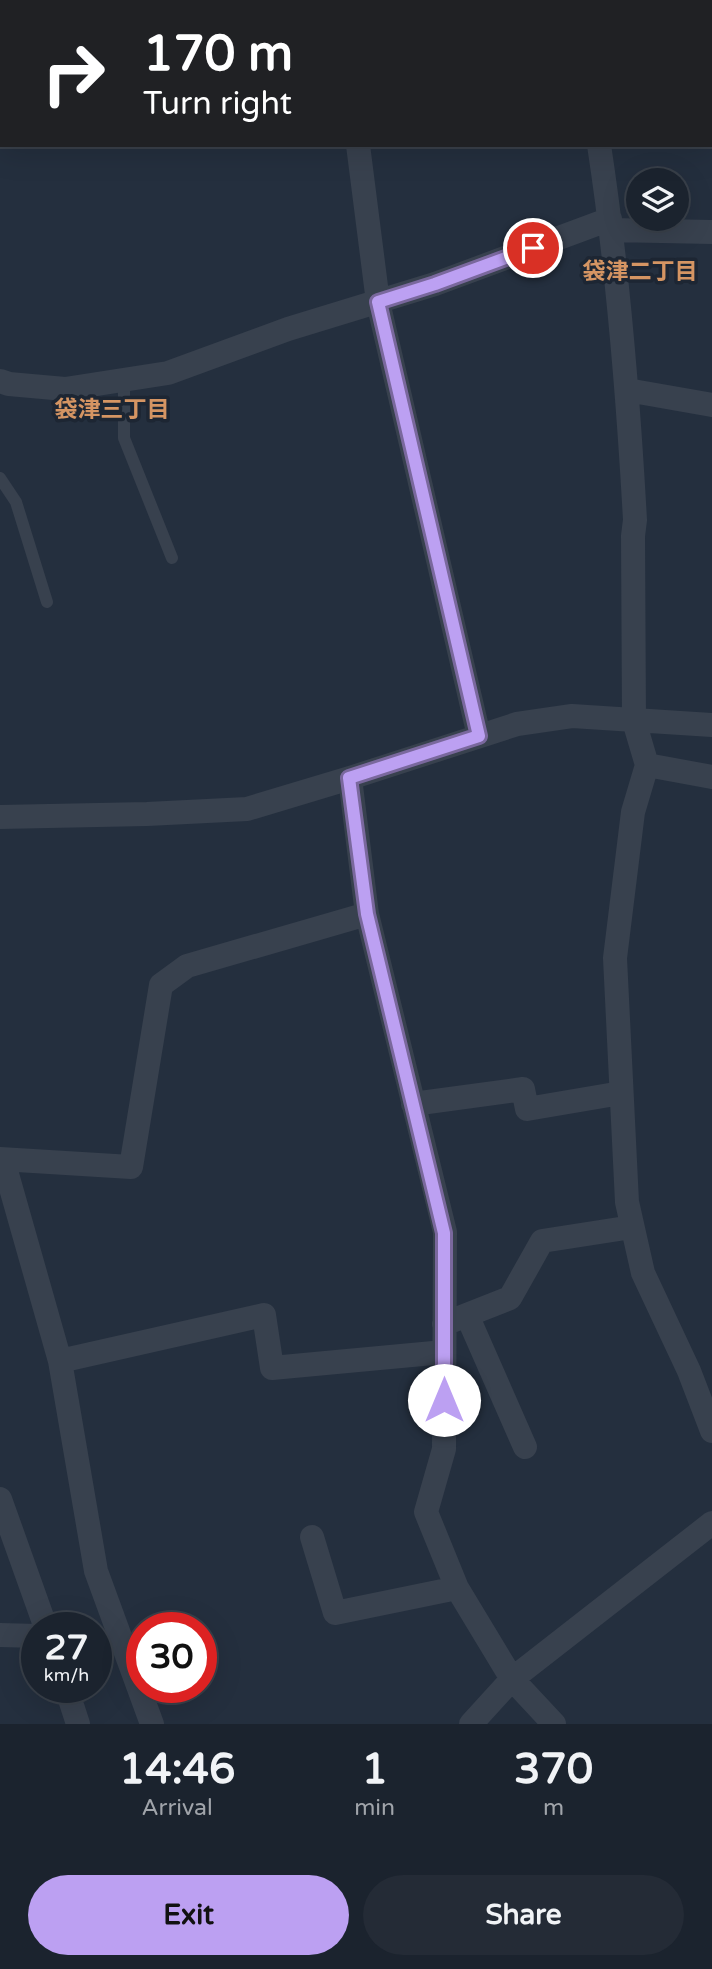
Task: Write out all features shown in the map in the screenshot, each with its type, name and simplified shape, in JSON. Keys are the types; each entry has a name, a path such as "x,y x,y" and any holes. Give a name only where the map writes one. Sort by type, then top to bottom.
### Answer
{"street":[{"path":"358,147 378,302 479,736"},
{"path":"599,147 611,224 627,390 635,520 632,536 634,721 646,765 633,812 615,958 627,1202 643,1273 689,1371 712,1431"},
{"path":"0,381 65,389 168,373 288,329 435,284 611,224 712,232"},
{"path":"627,390 712,405"},
{"path":"0,817 247,809 517,724 572,716 712,724"},
{"path":"646,765 712,777"},
{"path":"349,778 367,914 444,1233 456,1319 525,1447"},
{"path":"152,1724 96,1571 60,1362 1,1159 131,1167 161,985 187,966 367,914"},
{"path":"413,1104 523,1089 527,1110 621,1093"},
{"path":"554,1724 512,1679 457,1588 426,1512 444,1449 444,1352 456,1319 510,1298 542,1241 632,1227"},
{"path":"60,1362 264,1315 272,1368 444,1352"},
{"path":"0,1499 40,1612"},
{"path":"471,1724 512,1679 712,1522"},
{"path":"312,1537 335,1614 457,1588"},
{"path":"0,1635 21,1636"},
{"path":"71,1703 78,1724"}],"lane":[{"path":"124,380 124,438 172,558"},
{"path":"0,478 16,502 47,602"}],"district":[{"name":"袋津二丁目","path":"640,272"},
{"name":"袋津三丁目","path":"112,410"}],"route":[{"path":"444,1400 444,1233 367,914 349,778 479,736 378,302 533,248"}]}
